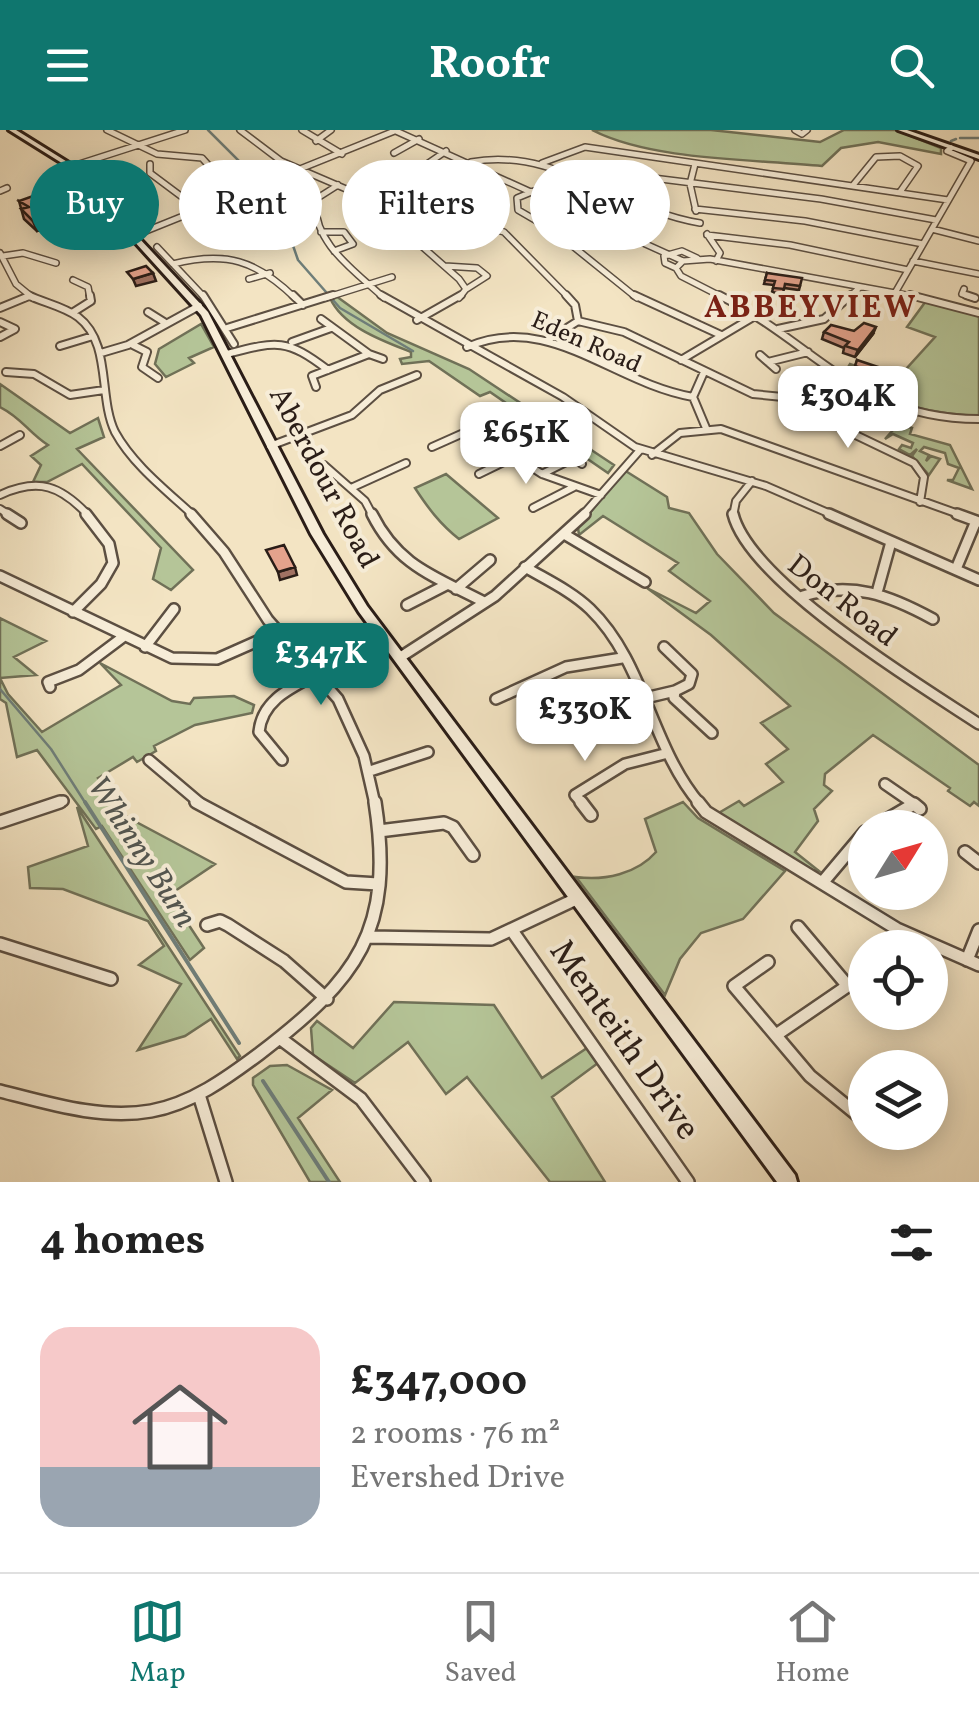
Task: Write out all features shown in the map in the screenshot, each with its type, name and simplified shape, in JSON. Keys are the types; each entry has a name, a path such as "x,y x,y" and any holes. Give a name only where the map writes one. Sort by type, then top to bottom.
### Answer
{"main road":[{"name":"Aberdour Road","path":"12,130 59,160"},
{"path":"901,130 979,157"},
{"name":"Aberdour Road","path":"155,250 231,348 270,446 317,534 399,658 782,1178"}],"street":[{"path":"107,130 164,156 204,160"},
{"path":"91,160 184,130"},
{"path":"240,130 281,160"},
{"path":"302,130 342,154"},
{"path":"316,141 332,130"},
{"path":"322,162 397,130 467,160"},
{"path":"795,130 805,134 807,130"},
{"path":"394,153 419,138"},
{"path":"550,160 585,147 669,160"},
{"path":"895,293 971,161 947,151 951,148"},
{"path":"433,160 446,151"},
{"path":"481,160 503,155 530,161"},
{"path":"854,184 876,158 900,156 918,166 900,192"},
{"path":"670,160 948,200"},
{"path":"695,164 690,184 695,209 720,253 716,261"},
{"path":"322,178 342,187"},
{"path":"670,181 822,198 936,220"},
{"path":"322,195 338,185"},
{"path":"530,192 517,198 518,210 530,217"},
{"path":"695,209 805,221 923,244"},
{"path":"670,219 700,223"},
{"path":"932,229 978,246"},
{"path":"322,232 344,232 353,244 334,251"},
{"path":"322,233 367,285 417,320 563,397 640,450 752,481 979,580"},
{"path":"708,234 790,245 908,270"},
{"path":"510,237 533,256 574,306 578,321"},
{"path":"423,250 459,279 465,290"},
{"path":"578,250 640,300 720,335"},
{"path":"660,250 683,261"},
{"path":"979,313 895,293 697,258 682,251 668,254 663,261 681,276 778,329 844,382 910,412 977,420 979,429"},
{"name":"Aberdour Road","path":"158,252 173,264 227,328 231,348"},
{"path":"0,1090 110,1115 154,1112 200,1098 327,999 370,937 378,884 378,831 370,770 350,719 319,673 278,632 205,528 121,442 110,422 102,353 93,336 72,312 29,296 1,255 24,253 52,263"},
{"path":"173,264 222,254 257,262 303,305"},
{"path":"676,268 683,261 697,258"},
{"path":"914,261 979,274"},
{"path":"417,320 456,300 487,276 470,267 442,266"},
{"path":"248,279 270,273"},
{"path":"0,278 12,276"},
{"path":"227,328 392,277"},
{"path":"73,280 90,293 100,292"},
{"path":"778,329 822,323 859,288"},
{"path":"954,305 963,292 976,298"},
{"path":"72,312 89,304 90,293"},
{"path":"0,308 29,296"},
{"path":"102,353 133,345 164,322 199,306"},
{"path":"148,312 164,322"},
{"path":"681,360 755,316"},
{"path":"320,319 369,354 384,360"},
{"path":"548,340 578,321 624,332 753,394 793,398 844,382"},
{"path":"0,322 15,329"},
{"path":"0,336 24,324"},
{"path":"231,348 270,340 292,342 331,328"},
{"name":"Eden Road","path":"467,347 496,331 527,332 644,389 693,397"},
{"path":"67,347 93,336"},
{"path":"292,342 328,370"},
{"path":"133,345 147,352 142,367 158,378"},
{"path":"768,362 808,352"},
{"path":"316,387 310,382 312,376 369,354"},
{"path":"760,355 776,369"},
{"path":"10,368 34,374 70,398 104,390"},
{"path":"704,372 693,397 706,428"},
{"path":"270,446 352,415 374,394 417,375"},
{"path":"793,398 816,416 914,462 924,477 920,502"},
{"path":"432,447 495,419 478,408"},
{"path":"652,455 672,436 706,428 736,433 978,522 956,569"},
{"path":"473,429 542,474 601,495"},
{"path":"0,446 20,434"},
{"path":"399,658 438,637 564,534 601,495 613,470 640,450"},
{"path":"478,474 514,457"},
{"path":"542,474 574,458 582,464"},
{"path":"351,488 404,464 414,474"},
{"path":"324,465 366,501 394,552 484,602"},
{"name":"Don Road","path":"752,481 736,501 733,516 743,540 765,568 898,671 979,724"},
{"path":"0,495 29,484 57,488 110,541 114,555 108,572 74,612"},
{"path":"534,508 574,487"},
{"path":"0,509 20,519"},
{"path":"564,534 644,582"},
{"path":"878,590 891,542"},
{"path":"407,605 451,587 490,560"},
{"path":"525,567 594,613 622,658 692,798 706,812 898,929 973,963 979,930"},
{"path":"0,576 145,647 186,660 216,659 278,632"},
{"path":"803,596 830,588 878,590 933,619"},
{"path":"145,647 174,608"},
{"path":"48,682 79,670 123,637"},
{"path":"641,698 675,692 690,684 692,674 664,647"},
{"path":"496,699 566,667 622,658"},
{"path":"282,760 267,750 258,726 266,707 319,673"},
{"path":"675,692 674,698 712,734"},
{"path":"370,770 428,752"},
{"path":"592,815 575,795 624,764 668,753"},
{"path":"149,760 187,796 204,806 346,882 378,884"},
{"path":"885,784 917,806 909,810"},
{"path":"0,822 64,801"},
{"path":"378,831 444,823 452,827 473,855"},
{"path":"822,883 848,851"},
{"path":"964,852 979,863"},
{"path":"370,937 480,941 513,932 576,899"},
{"path":"207,925 220,921 228,925 284,961 327,999"},
{"path":"776,1035 848,985 798,926"},
{"name":"Menteith Drive","path":"513,932 688,1182"},
{"path":"0,944 112,979"},
{"path":"768,962 734,986 810,1076 848,1107"},
{"path":"280,1038 361,1099 424,1182"},
{"path":"200,1098 226,1182"}],"green space":[{"path":"592,130 711,130 820,142 844,130 896,130 941,148 941,154 878,142 841,148 822,166 673,153 644,148"},
{"path":"336,296 387,333 469,369 614,465 608,473 490,392 480,396 429,361 402,364 400,359 411,357 411,352 354,325 336,308 330,298"},
{"path":"926,301 979,316 979,416 900,403 855,383 861,379 885,386 889,380 847,369 850,364 896,380 935,337 907,327"},
{"path":"201,324 214,347 189,358 194,363 166,377 155,364 159,349"},
{"path":"0,384 70,433 98,418 104,437 77,449 193,570 171,590 153,579 161,548 82,464 47,482 33,482 41,465 31,456 48,445 0,407"},
{"path":"891,410 901,413 896,424 912,428 910,434 950,445 972,489 947,480 953,480 959,468 948,464 945,453 924,447 920,451 929,455 926,461 931,456 940,459 929,475 912,456 917,449 910,455 899,449 902,445 911,448 913,443 893,434 885,439 893,430 867,419 872,414 886,420"},
{"path":"624,470 667,497 669,508 689,513 717,554 774,613 979,765 979,806 974,802 970,806 873,735 825,774 824,785 832,791 814,809 818,821 795,852 819,871 809,870 717,814 739,801 744,806 783,782 766,764 788,749 761,723 790,706 711,635 647,588 696,613 710,601 669,571 678,563 603,516 579,535 578,528"},
{"path":"446,474 498,518 459,539 415,488"},
{"path":"0,618 46,641 14,657 36,675 0,678"},
{"path":"100,663 172,701 190,704 194,698 234,696 254,705 252,713 195,725 154,746 156,751 137,762 133,757 98,778 127,817 215,864 169,895 204,948 190,960 102,826 96,829 37,750 17,757 6,703 0,699 0,678 8,694 42,732 121,685"},
{"path":"683,802 698,818 785,871 743,919 701,933 680,959 665,995 576,877 609,877 648,860 656,852 645,819"},
{"path":"77,807 240,1056 237,1059 211,1019 185,1036 138,1050 181,984 139,965 164,946 148,921 63,889 30,888 28,867 88,846"},
{"path":"394,1002 494,1005 542,1078 587,1048 598,1063 552,1097 605,1182 550,1182 467,1077 446,1094 408,1042 355,1083 313,1055 311,1028 317,1021 353,1048"},
{"path":"287,1065 332,1090 298,1118 340,1182 310,1182 253,1085 253,1078 270,1066"}],"building":[{"path":"30,197 30,218 21,209 29,207 19,201"},
{"path":"146,266 153,273 133,279 127,272"},
{"path":"767,273 802,278 800,286 785,284 784,289 773,288 775,281 765,280"},
{"path":"864,323 876,327 858,350 824,332 831,325 854,331"},
{"path":"857,360 893,372 886,377 855,366"},
{"path":"284,545 295,567 278,572 266,550"}],"waterway":[{"path":"208,130 267,189 280,208 298,260 340,308 413,351"},
{"path":"960,138 979,138"},
{"path":"951,141 956,139"},
{"name":"Whinny Burn","path":"0,689 51,749 86,804"},
{"name":"Whinny Burn","path":"85,802 239,1043"},
{"name":"Whinny Burn","path":"263,1081 329,1182"}],"district":[{"name":"ABBEYVIEW","path":"811,306"}]}
